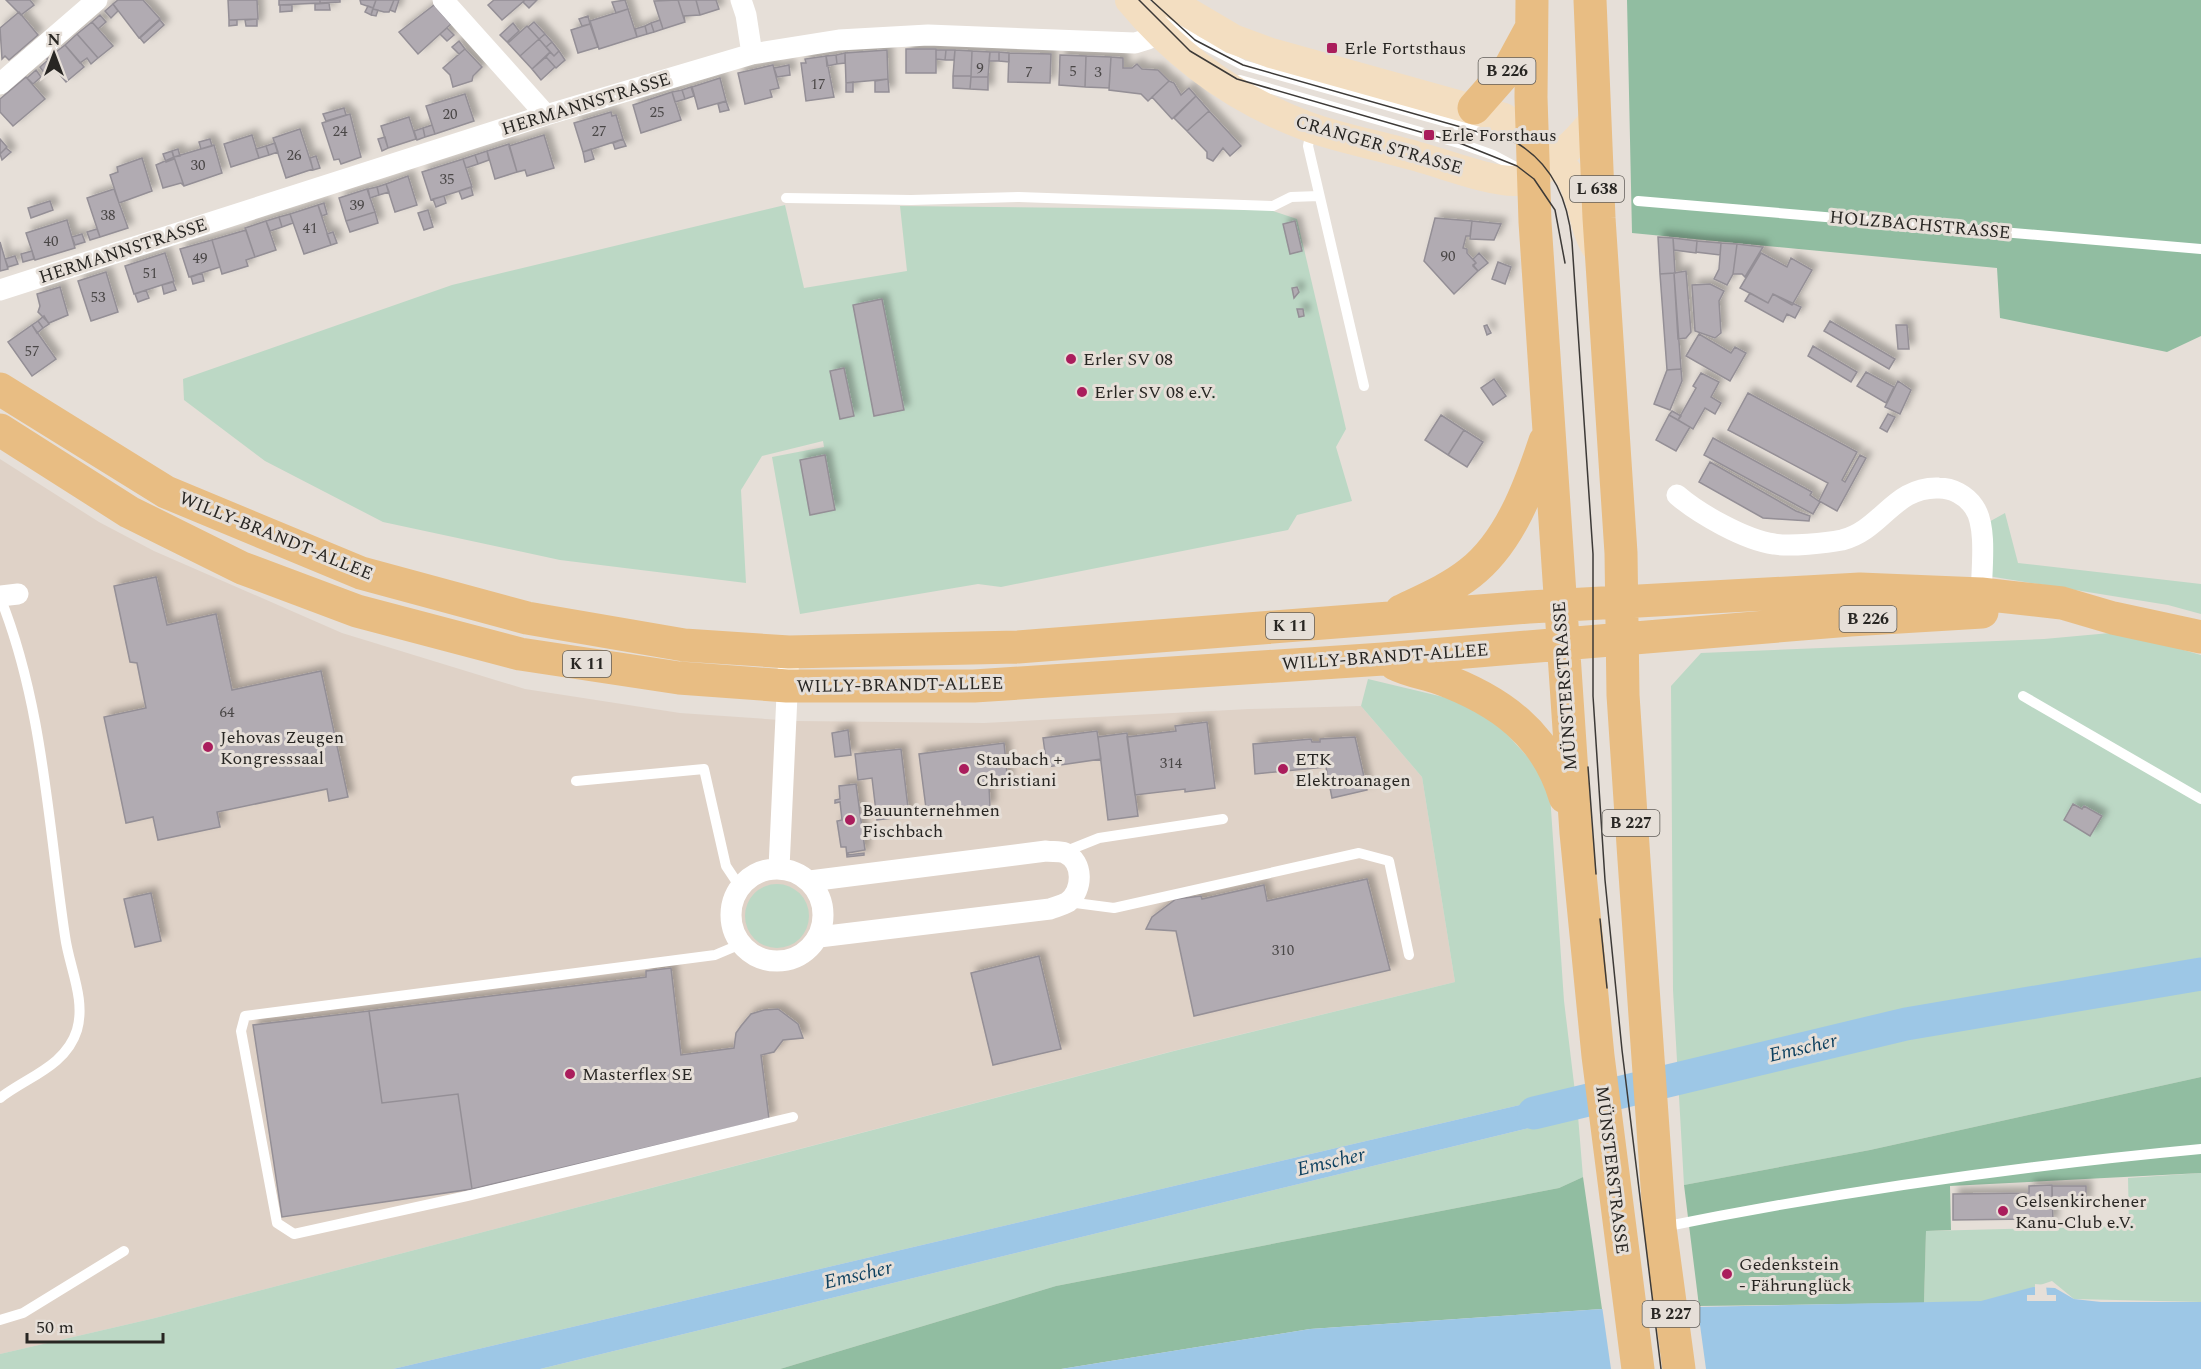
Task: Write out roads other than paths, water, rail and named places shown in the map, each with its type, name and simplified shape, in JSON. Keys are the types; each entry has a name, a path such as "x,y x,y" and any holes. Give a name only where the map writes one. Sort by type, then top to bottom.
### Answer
{"main road":[{"name":"CRANGER STRASSE","path":"1130,0 1271,53 1466,117 1504,118 1542,161 1574,182 1587,232 1602,257"},
{"name":"L 638","path":"1590,0 1593,120 1602,257"},
{"name":"CRANGER STRASSE","path":"1162,13 1212,78 1255,104 1311,128 1489,165 1517,181 1542,161"},
{"name":"B 226","path":"1466,117 1515,60 1531,14"},
{"name":"MÜNSTERSTRASSE","path":"1531,14 1542,161 1535,222 1576,833 1598,1056 1638,1369"},
{"path":"1542,161 1593,120"},
{"name":"B 226","path":"1489,165 1521,195 1535,222"},
{"name":"B 226","path":"1602,257 1623,601 1623,638"},
{"name":"WILLY-BRANDT-ALLEE","path":"0,389 166,492 361,573 526,618 684,645 789,652 1018,647 1623,601 1860,589 1981,603 2060,618 2113,618 2201,637"},
{"path":"1386,618 1426,599 1471,573 1499,543 1532,478 1549,428"},
{"name":"WILLY-BRANDT-ALLEE","path":"0,430 140,517 242,568 357,611 520,654 679,678 787,686 974,686 1562,645 1981,603"},
{"name":"B 227","path":"1623,638 1623,695 1654,1155 1662,1244 1679,1369"},
{"path":"1383,659 1408,671 1437,678 1486,697 1510,713 1539,744 1559,777 1576,833"}],"street":[{"path":"0,84 97,0"},
{"path":"443,0 546,115"},
{"path":"741,0 746,15 752,54"},
{"name":"HERMANNSTRASSE","path":"0,290 546,115 752,54 839,40 928,35 1134,43 1148,39 1162,13"},
{"path":"1677,495 1742,535 1775,545 1841,540 1866,531 1892,504 1922,487 1952,488 1974,507 1982,532 1981,603"},
{"name":"WILLY-BRANDT-ALLEE","path":"779,868 789,652"},
{"path":"810,881 1046,851 1064,852 1075,861 1080,876 1077,890 1067,902 1050,909 819,937"},
{"path":"779,868 797,873 810,881 821,902 823,916 819,937 806,953 780,962 765,960 741,944 733,931 731,915 733,900 740,886 752,876 779,868"}],"lane":[{"path":"1139,0 1162,13 1194,40 1243,65 1466,117"},
{"path":"1162,13 1190,51 1237,79 1489,165"},
{"path":"1255,104 1237,79 1238,68 1271,53"},
{"path":"1311,128 1308,146 1364,387"},
{"path":"786,198 911,200 1030,198 1273,206 1291,197 1319,195"},
{"name":"HOLZBACHSTRASSE","path":"1638,201 2201,249"},
{"path":"0,1098 42,1072 66,1051 77,1030 80,1006 65,942 24,662 6,596"},
{"path":"2023,696 2201,799"},
{"path":"576,782 704,769 726,866 740,886"},
{"path":"1064,852 1099,838 1223,819"},
{"path":"1067,902 1114,908 1359,853 1389,861 1409,955"},
{"path":"741,944 716,954 245,1016 241,1031 277,1223 294,1234 466,1196 793,1117"},
{"path":"1662,1244 1899,1184 2050,1163 2201,1149"},
{"path":"0,1320 23,1313 124,1251"}],"water":[{"path":"1575,1092 1578,1116 540,1369 393,1369"},
{"path":"2033,1287 2055,1288 2074,1299 2101,1302 2201,1302 2201,1369 1061,1369 1310,1329 1602,1309 1981,1301"}],"waterway":[{"name":"Emscher","path":"1534,1113 1906,1024 2201,974"}],"tram line":[{"path":"1139,0 1190,51 1237,79 1462,144 1517,166 1534,179 1555,210 1565,263"},
{"path":"1151,0 1195,40 1243,65 1517,143 1541,162 1563,199 1572,242 1593,554 1593,696 1605,880 1622,1050 1661,1369"},
{"path":"1588,767 1596,874"},
{"path":"1600,919 1607,988"}],"place":[{"name":"Erle Fortsthaus","path":"1332,48"},
{"name":"Erle Forsthaus","path":"1429,135"},
{"name":"Erler SV 08","path":"1071,359"},
{"name":"Erler SV 08 e.V.","path":"1082,392"},
{"name":"Jehovas Zeugen Kongresssaal","path":"208,747"},
{"name":"Staubach + Christiani","path":"964,769"},
{"name":"ETK Elektroanagen","path":"1283,769"},
{"name":"Bauunternehmen Fischbach","path":"850,820"},
{"name":"Masterflex SE","path":"570,1074"},
{"name":"Gelsenkirchener Kanu-Club e.V.","path":"2003,1211"},
{"name":"Gedenkstein - Fährunglück","path":"1727,1274"}]}
